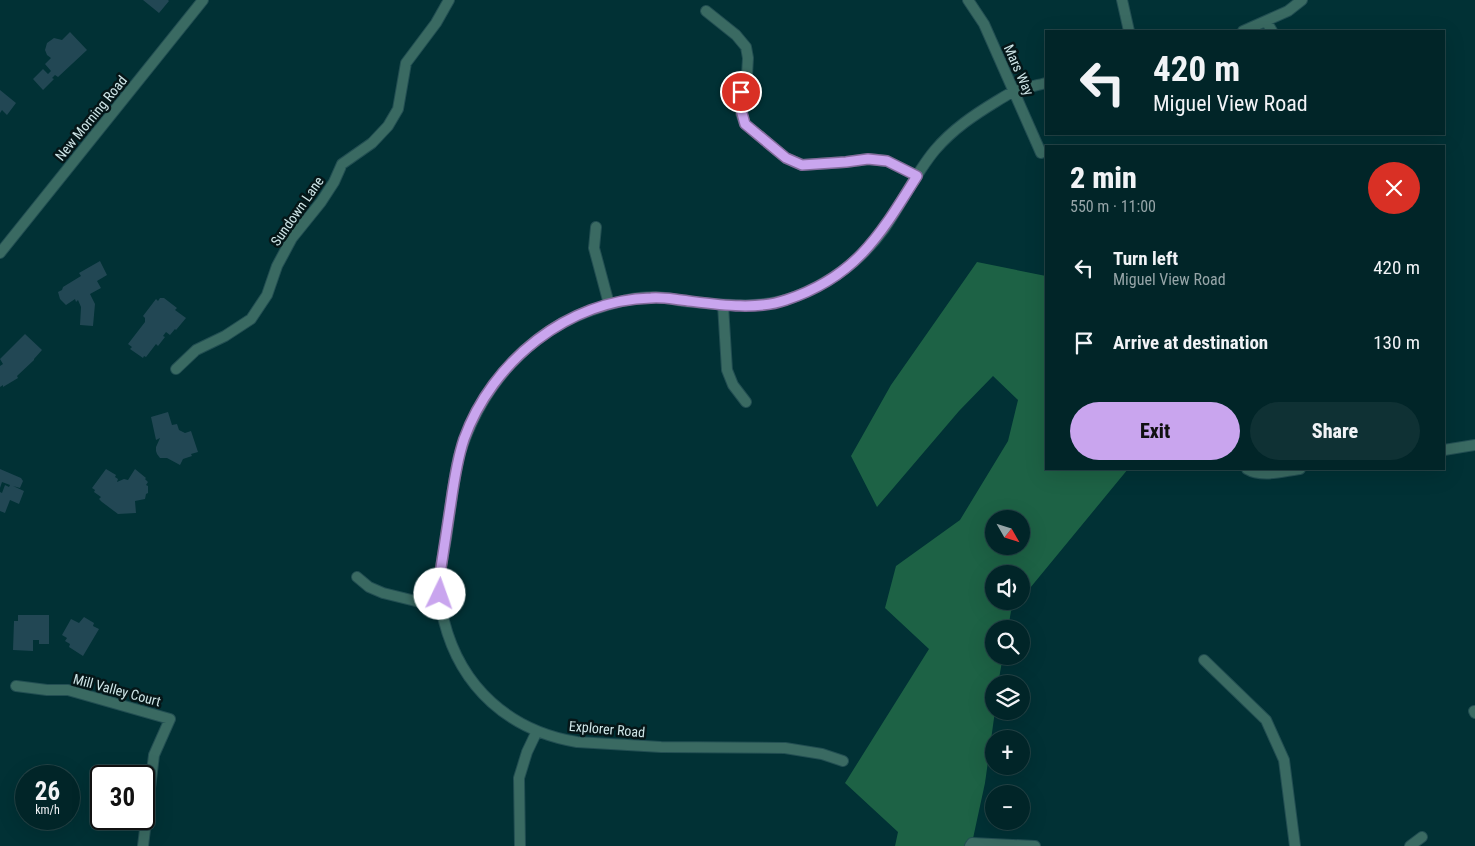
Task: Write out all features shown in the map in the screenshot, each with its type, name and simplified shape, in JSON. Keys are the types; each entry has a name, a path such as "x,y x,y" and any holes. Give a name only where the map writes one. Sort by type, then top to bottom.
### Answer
{"street":[{"name":"New Morning Road","path":"0,253 203,0"},
{"name":"Sundown Lane","path":"176,369 196,350 225,336 250,319 268,295 277,266 292,238 325,196 342,164 372,142 388,126 398,109 406,63 436,24 449,0"},
{"name":"Mars Way","path":"968,0 984,24 1041,153"},
{"path":"1122,0 1129,30"},
{"path":"1246,30 1288,11 1302,0"},
{"path":"706,12 736,34 746,47 748,58 741,92 742,113 745,124 786,158 802,165 868,159 887,161 917,176"},
{"path":"1266,22 1271,30"},
{"name":"Explorer Road","path":"843,761 822,754 785,748 661,747 563,740 537,731 502,711 473,682 460,662 453,648 440,607 439,581 455,473 464,439 479,406 506,368 540,337 573,318 609,304 635,298 654,297 724,305 768,305 801,294 833,278 847,268 883,230 917,176 935,151 956,128 1013,92 1045,83"},
{"path":"596,227 594,248 609,304"},
{"path":"724,305 727,370 733,385 746,402"},
{"path":"1445,450 1475,446"},
{"path":"1248,470 1263,474 1293,470"},
{"path":"357,577 369,587 383,593 440,607"},
{"path":"1204,660 1266,720 1284,760 1295,846"},
{"name":"Mill Valley Court","path":"16,686 47,690 68,690 170,719 154,754 143,846"},
{"path":"520,846 520,778 527,752 537,731"},
{"path":"1410,846 1422,837"},
{"path":"970,846 972,843 1035,846"}],"green space":[{"path":"977,262 1045,276 1045,470 1127,470 1030,588 1030,565 985,565 985,610 1012,610 1010,620 985,620 985,665 1001,665 1000,675 985,675 985,720 994,720 992,730 985,730 986,775 970,846 895,846 898,832 845,783 929,649 885,608 896,566 960,520 1008,441 1018,400 993,376 959,411 877,507 851,456 891,385"}],"building":[{"path":"143,0 168,0 169,1 159,13"},
{"path":"70,32 87,50 58,77 55,75 52,78 54,79 43,90 33,79 43,69 48,74 51,71 45,64 51,58 45,50 47,43 54,38 62,40"},
{"path":"0,90 16,103 7,115 2,110 0,113"},
{"path":"100,261 107,275 97,281 101,288 90,294 95,304 93,326 80,325 81,307 78,300 76,302 75,299 66,305 60,299 58,292 81,276 79,273"},
{"path":"160,298 164,298 177,308 175,310 186,318 170,335 166,332 163,336 165,337 158,346 156,344 146,357 144,356 143,358 130,349 132,347 128,344 145,322 143,316 156,299 158,301"},
{"path":"25,334 42,350 17,376 18,378 0,387 0,366 3,364 0,359"},
{"path":"168,412 172,425 177,424 179,430 185,433 191,431 198,452 183,459 180,465 167,458 160,458 156,451 160,438 156,440 151,417"},
{"path":"0,469 21,478 23,481 20,488 13,486 24,491 19,504 10,500 5,513 0,511 0,492 2,493 5,485 9,487 10,485 2,482 0,488"},
{"path":"106,469 116,475 117,482 124,479 128,480 135,469 146,478 148,493 145,499 135,501 136,513 118,514 102,502 99,499 101,497 94,492 95,490 92,488"},
{"path":"18,615 49,615 49,644 39,644 39,640 33,640 33,651 13,650 14,621 18,621"},
{"path":"84,617 94,623 93,626 99,629 83,656 69,647 70,644 65,641 67,638 62,635 71,619 79,623"}],"route":[{"path":"440,594 439,581 455,473 464,439 479,406 489,390 512,361 526,348 540,337 573,318 609,304 635,298 654,297 724,305 768,305 785,301 817,287 847,268 872,243 883,230 917,176 887,161 868,159 802,165 786,158 745,124 742,113 741,92"}]}
